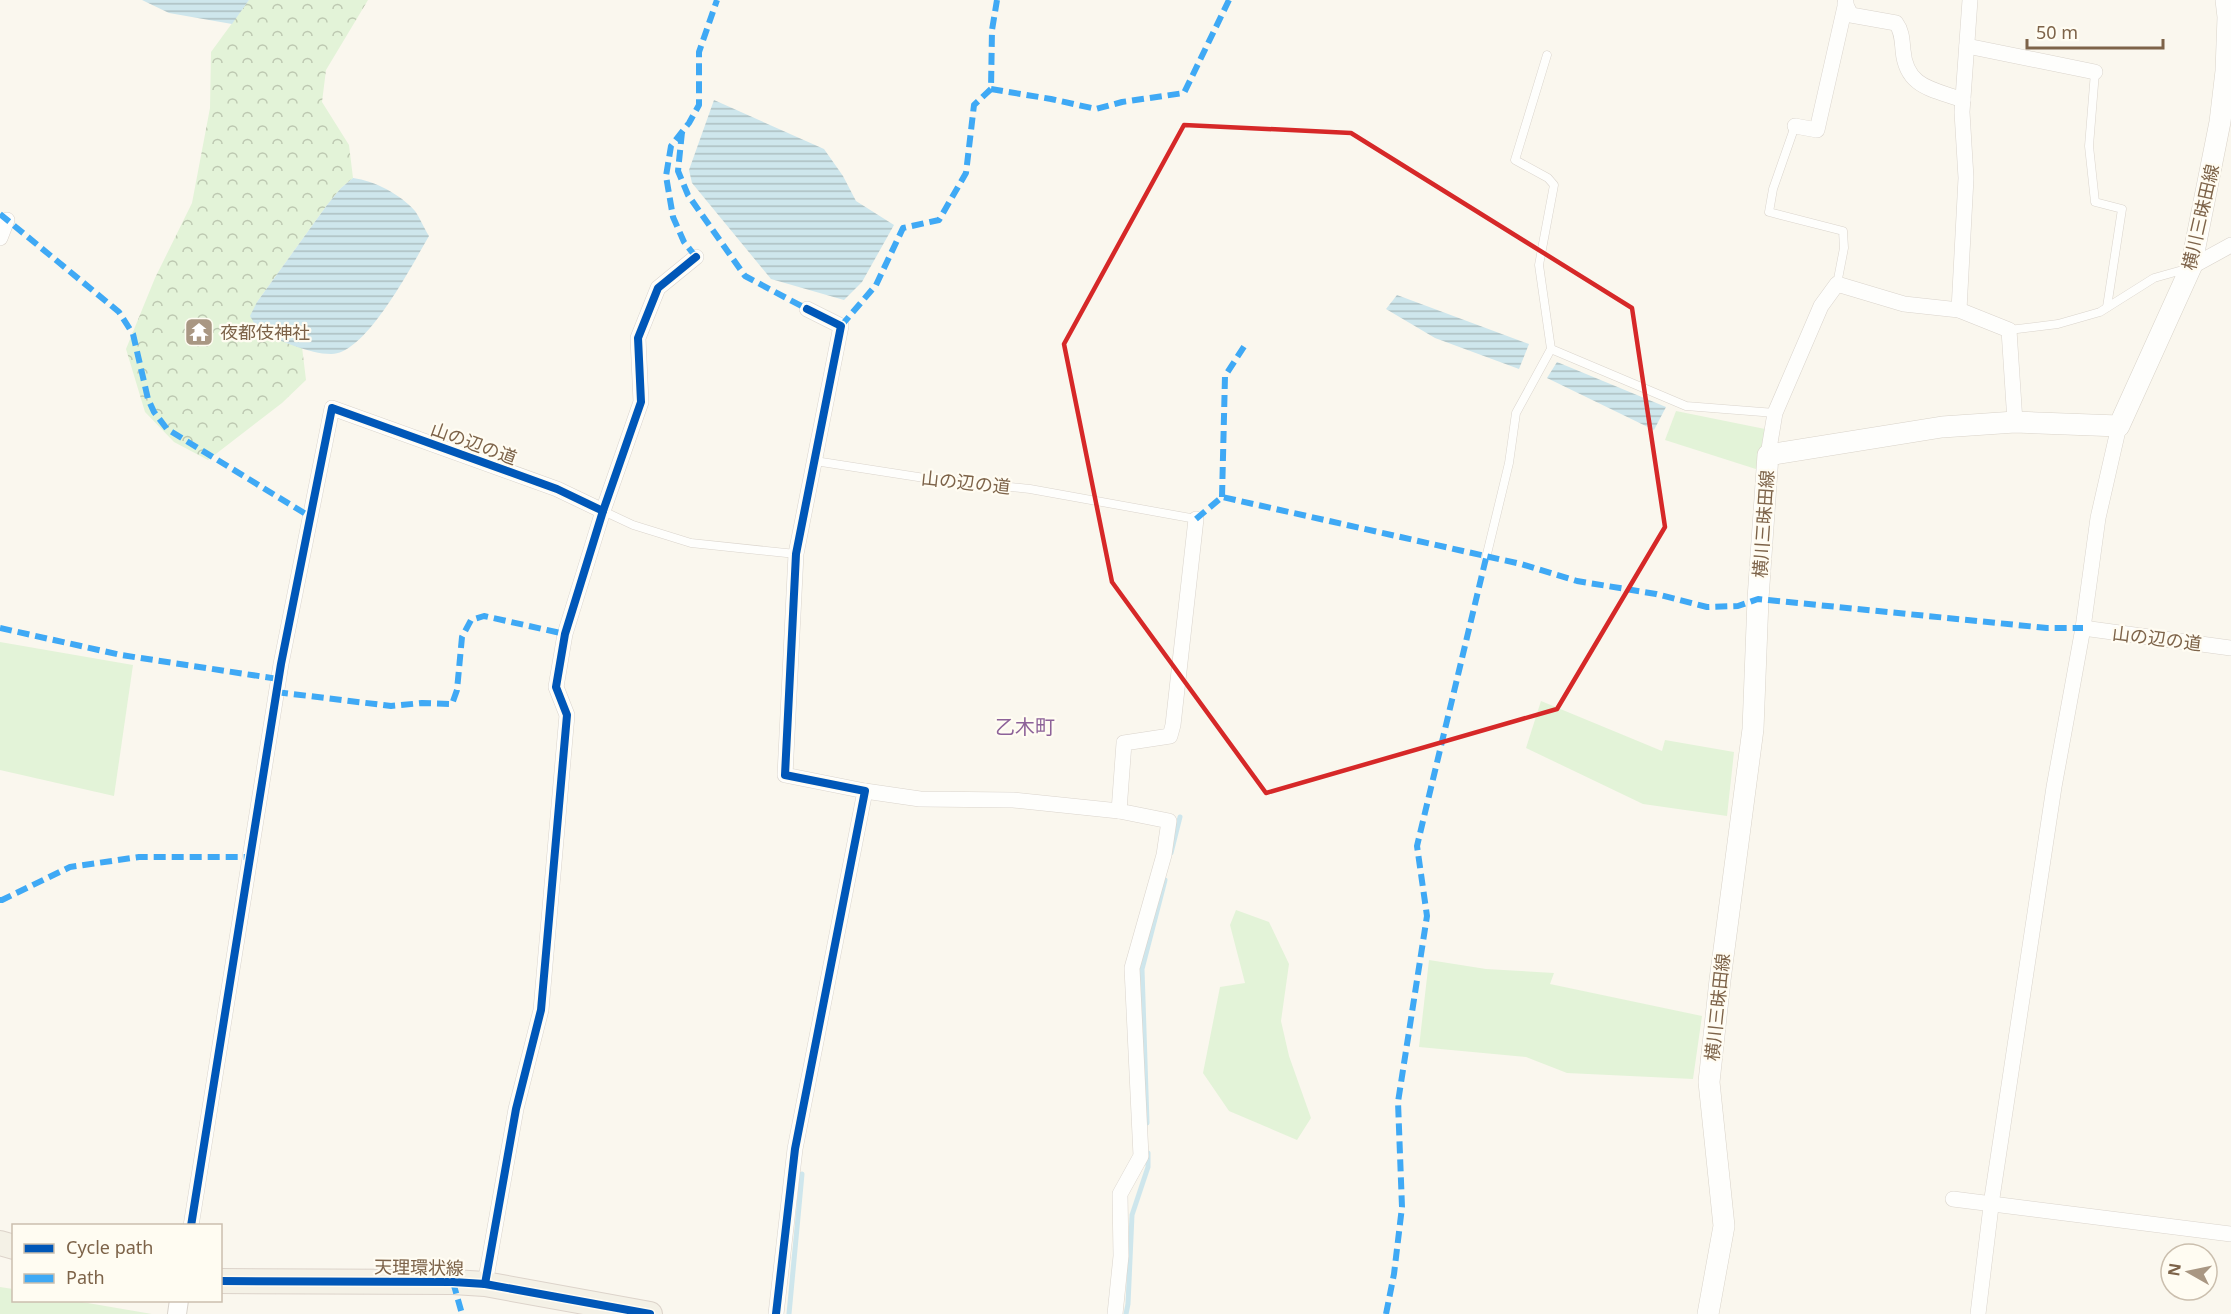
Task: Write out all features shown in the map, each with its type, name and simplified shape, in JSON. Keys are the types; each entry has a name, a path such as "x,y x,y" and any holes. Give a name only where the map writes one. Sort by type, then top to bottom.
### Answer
{"main road":[{"name":"横川三昧田線","path":"1708,1314 1724,1226 1709,1082 1753,729 1758,599 1768,455 1942,427 2015,422 2119,426 2191,267 2220,122 2226,71 2226,0"},
{"name":"天理環状線","path":"222,1281 397,1281 485,1284 650,1314"}],"street":[{"path":"1959,310 1966,178 1963,100 1970,0"},
{"path":"1846,2 1851,15 1896,23 1901,29 1904,64 1916,82 1963,100"},
{"path":"1795,126 1817,130 1846,2"},
{"path":"1967,46 2095,72"},
{"path":"0,238 8,220"},
{"path":"2191,267 2231,245"},
{"path":"485,1284 516,1109 541,1010 567,715 556,687 565,634 603,511 641,402 638,338 658,288 696,257"},
{"path":"1768,455 1775,413 1821,306 1837,284 1904,304 1959,310 2009,330 2015,422"},
{"path":"807,309 841,326 796,554 785,775 920,799 1013,800 1119,811 1169,821 1164,855 1132,968 1141,1156 1120,1194 1121,1256 1115,1314"},
{"name":"山の辺の道","path":"191,1224 279,672 332,408 557,489 603,511"},
{"path":"1978,1314 1991,1204 2054,787 2082,628 2098,518 2119,426"},
{"path":"1119,811 1124,743 1170,736 1173,725 1196,519"},
{"name":"山の辺の道","path":"2082,628 2231,648"},
{"path":"776,1314 795,1149 865,791"},
{"path":"1953,1199 2231,1233"}],"lane":[{"path":"1486,558 1509,463 1516,413 1551,349 1539,265 1554,185 1548,178 1515,160 1547,55"},
{"path":"2095,72 2090,146 2095,202 2122,209 2107,307"},
{"path":"1795,126 1773,189 1769,212 1843,231 1844,248 1837,284"},
{"path":"2009,330 2058,324 2100,312 2154,278 2191,267"},
{"path":"1551,349 1686,406 1775,413"},
{"name":"山の辺の道","path":"815,461 931,479 1030,489 1196,519"},
{"name":"山の辺の道","path":"603,511 633,525 691,543 796,554"}],"highlighted area":[{"path":"1184,125 1351,133 1632,308 1665,527 1557,709 1266,793 1112,582 1064,344"}],"green space":[{"path":"249,0 368,0 326,70 322,102 349,145 353,178 327,205 257,302 260,333 302,347 306,380 282,403 208,460 174,442 145,412 126,349 155,278 192,203 210,108 211,52"},
{"path":"1676,411 1770,430 1762,471 1665,440"},
{"path":"0,642 133,665 114,796 0,770"},
{"path":"1541,701 1662,751 1665,740 1734,752 1727,816 1643,804 1526,748"},
{"path":"1236,910 1269,922 1289,964 1281,1021 1289,1056 1311,1118 1297,1140 1229,1111 1203,1073 1220,987 1245,983 1230,925"},
{"path":"1429,960 1486,969 1554,973 1550,984 1702,1016 1693,1079 1567,1073 1526,1057 1419,1047"},
{"path":"0,1287 12,1289 12,1302 82,1302 152,1314 0,1314"}],"water":[{"path":"142,0 249,0 232,24 169,13"},
{"path":"714,100 824,149 843,176 856,201 894,225 862,282 844,300 771,279 692,183 689,170"},
{"path":"353,178 378,185 402,199 415,211 429,236 400,285 373,324 359,340 345,350 331,354 314,352 260,333 250,316 257,302 327,205"},
{"path":"1397,295 1529,344 1519,369 1435,338 1386,309"},
{"path":"1557,362 1666,407 1654,430 1547,378"}],"waterway":[{"path":"1171,853 1180,817"},
{"path":"1147,1123 1142,969 1165,880"},
{"path":"1126,1314 1132,1215 1148,1167 1148,1153"},
{"path":"789,1314 802,1174"}],"marked path":[{"path":"696,257 684,242 673,217 666,176 671,146 689,123 699,105 699,52 717,0"},
{"path":"841,326 876,285 903,228 939,220 966,173 974,105 991,89 992,30 997,0"},
{"path":"991,89 1096,109 1122,102 1184,93 1229,0"},
{"path":"682,132 678,171 688,195 745,276 807,309"},
{"path":"0,214 119,312 133,334 148,399 154,412 167,429 309,516"},
{"path":"1222,497 1225,376 1247,342"},
{"path":"1196,519 1222,497 1521,564 1577,581 1656,594 1707,607 1738,606 1758,599 2047,628 2083,628"},
{"path":"1386,1314 1394,1274 1402,1207 1398,1102 1427,916 1417,846 1486,558"},
{"path":"276,692 391,706 422,703 452,704 457,690 462,637 471,620 484,616 565,634"},
{"path":"0,628 121,655 278,679"},
{"path":"0,900 70,867 139,857 250,857"},
{"path":"453,1282 462,1314"}],"cycle path":[{"path":"485,1284 516,1109 541,1010 567,715 556,687 565,634 603,511 641,402 638,338 658,288 696,257"},
{"path":"776,1314 795,1149 865,791 785,775 796,554 841,326 807,309"},
{"path":"191,1224 281,664 332,408 557,489 603,511"},
{"path":"222,1281 485,1284 650,1314"}],"place":[{"name":"夜都伎神社","path":"199,332"}],"district":[{"name":"乙木町","path":"1025,726"}]}
